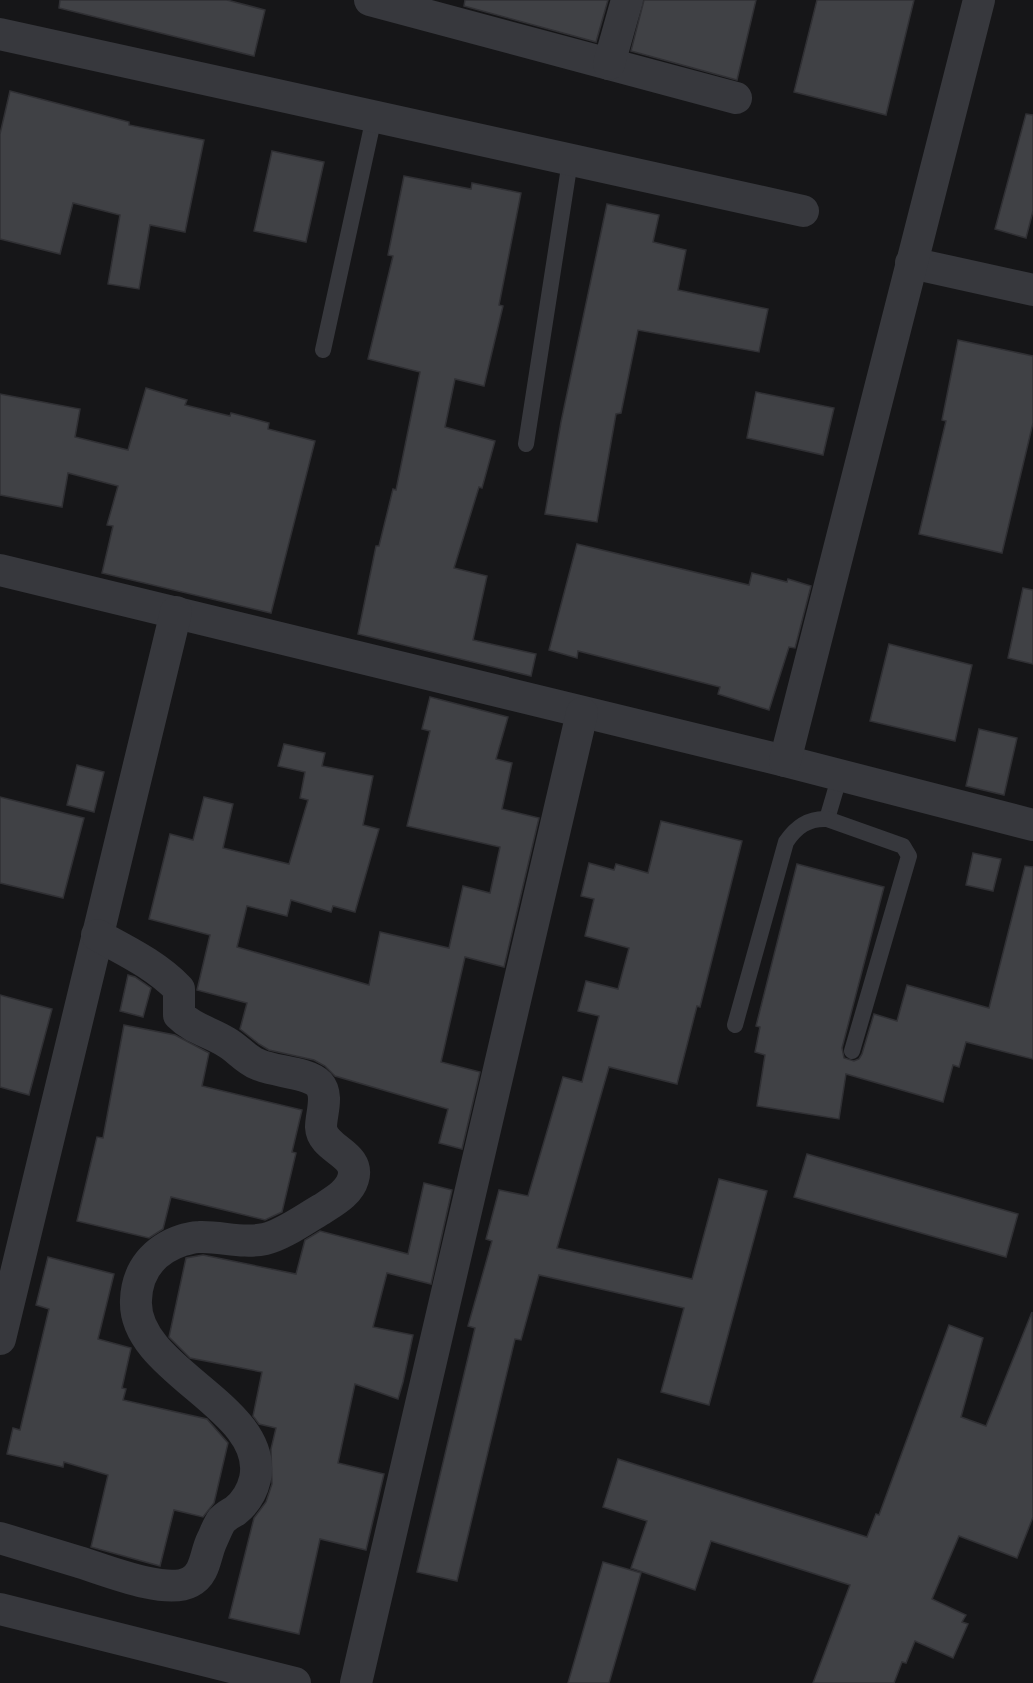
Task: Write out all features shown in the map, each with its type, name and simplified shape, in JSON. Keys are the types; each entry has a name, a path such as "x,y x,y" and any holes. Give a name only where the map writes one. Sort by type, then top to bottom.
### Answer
{"street":[{"path":"370,0 736,98"},
{"path":"609,64 627,0"},
{"path":"785,761 979,0"},
{"path":"0,34 803,211"},
{"path":"911,263 1033,290"},
{"path":"0,570 785,761 1033,825"},
{"path":"0,1339 176,612"},
{"path":"356,1683 582,713"},
{"path":"0,1538 144,1582 179,1586 198,1577 222,1520 243,1505 250,1492 255,1477 255,1461 251,1445 241,1429 228,1414 175,1370 140,1324 135,1301 140,1275 155,1253 197,1236 246,1241 267,1239 339,1199 354,1178 354,1168 350,1159 324,1138 321,1128 324,1093 319,1083 259,1066 229,1043 189,1025 179,1015 178,989 167,978 151,966 97,935"},
{"path":"0,1609 295,1683"}],"lane":[{"path":"323,350 374,117"},
{"path":"526,444 570,161"},
{"path":"827,819 840,775"},
{"path":"735,1026 786,842 804,823 814,818 827,819 903,846 909,856 852,1051"}],"building":[{"path":"60,0 227,0 265,10 254,56 59,8"},
{"path":"465,0 608,0 596,42 464,6"},
{"path":"644,0 756,0 737,80 631,51"},
{"path":"817,0 914,0 886,115 794,92"},
{"path":"10,91 129,122 129,125 204,140 185,232 150,225 139,289 108,284 120,215 73,203 60,254 0,239 0,134"},
{"path":"1026,114 1033,115 1033,211 1026,238 995,229"},
{"path":"272,151 324,162 306,242 254,231"},
{"path":"404,176 471,189 472,183 521,193 499,305 503,306 484,386 455,379 445,427 495,441 482,488 479,487 454,568 487,576 473,640 536,654 531,676 358,634 376,546 379,546 393,489 396,490 420,372 368,359 393,256 388,255"},
{"path":"607,204 659,215 653,242 686,250 678,290 768,309 759,352 638,330 621,413 616,414 597,522 545,514 561,422"},
{"path":"958,340 1033,356 1033,423 1002,553 919,534 946,421 942,420"},
{"path":"146,388 187,400 185,405 230,416 231,413 269,423 268,429 315,441 271,613 102,573 113,526 107,525 118,486 68,473 62,507 0,495 0,394 80,409 75,437 128,450"},
{"path":"756,392 834,408 823,455 747,438"},
{"path":"577,544 749,585 752,573 787,582 788,579 811,586 795,648 789,647 769,710 718,694 720,687 578,651 577,658 549,650"},
{"path":"1023,588 1033,590 1033,664 1008,658"},
{"path":"889,644 972,665 955,741 870,721"},
{"path":"430,697 508,717 496,759 512,763 502,809 539,818 504,967 465,957 441,1062 480,1072 462,1149 439,1143 448,1109 335,1076 325,1066 314,1060 269,1050 259,1044 240,1029 247,1003 197,990 210,935 149,919 170,834 193,840 204,797 233,804 223,848 289,864 308,800 300,798 305,772 278,766 284,744 325,753 322,766 373,776 363,825 379,829 355,912 333,906 331,912 291,900 287,916 247,906 237,947 369,985 380,932 449,948 463,886 490,893 500,847 407,826 430,731 422,729"},
{"path":"979,729 1017,738 1004,795 966,786"},
{"path":"77,765 104,772 94,812 67,805"},
{"path":"0,797 84,818 63,898 0,883"},
{"path":"661,821 742,841 700,1007 697,1006 677,1084 609,1067 557,1248 692,1279 719,1179 767,1191 709,1405 661,1392 684,1308 539,1275 521,1340 515,1339 457,1581 417,1572 475,1328 468,1326 492,1241 486,1239 499,1190 528,1196 563,1077 582,1082 599,1016 578,1011 586,981 618,989 629,948 585,936 594,899 581,896 589,863 614,870 616,864 648,873"},
{"path":"973,853 1001,859 993,891 966,885"},
{"path":"797,864 884,887 842,1048 844,1058 854,1061 862,1054 874,1014 897,1021 907,985 989,1008 1025,866 1033,867 1033,1059 966,1042 959,1067 953,1065 943,1102 846,1074 839,1119 757,1106 765,1055 755,1052 760,1027 756,1026"},
{"path":"128,975 151,988 143,1017 120,1011"},
{"path":"0,995 52,1009 29,1095 0,1087"},
{"path":"124,1025 175,1035 209,1053 202,1086 302,1110 292,1152 296,1153 282,1212 265,1220 171,1197 163,1229 149,1238 77,1221 97,1137 103,1138"},
{"path":"807,1154 1018,1214 1006,1257 794,1197"},
{"path":"424,1183 452,1190 431,1284 387,1273 373,1327 413,1335 398,1399 355,1384 338,1463 384,1474 366,1550 320,1539 299,1634 229,1618 254,1518 266,1502 272,1484 271,1449 276,1428 259,1424 253,1416 262,1372 190,1358 169,1337 186,1258 203,1255 296,1274 305,1240 320,1231 408,1254"},
{"path":"48,1257 114,1274 98,1339 131,1348 122,1388 126,1389 123,1400 207,1419 228,1443 214,1503 203,1517 174,1510 160,1566 91,1547 108,1475 64,1462 63,1467 7,1454 13,1428 20,1430 49,1309 36,1305"},
{"path":"1032,1312 1033,1517 1017,1558 959,1536 932,1599 966,1615 962,1622 968,1624 953,1658 915,1641 906,1663 902,1662 894,1683 813,1683 850,1585 711,1541 695,1590 631,1568 647,1521 603,1507 618,1459 867,1537 876,1514 879,1515 949,1325 983,1338 961,1417 986,1426"},
{"path":"603,1562 641,1573 609,1683 568,1683"}]}
